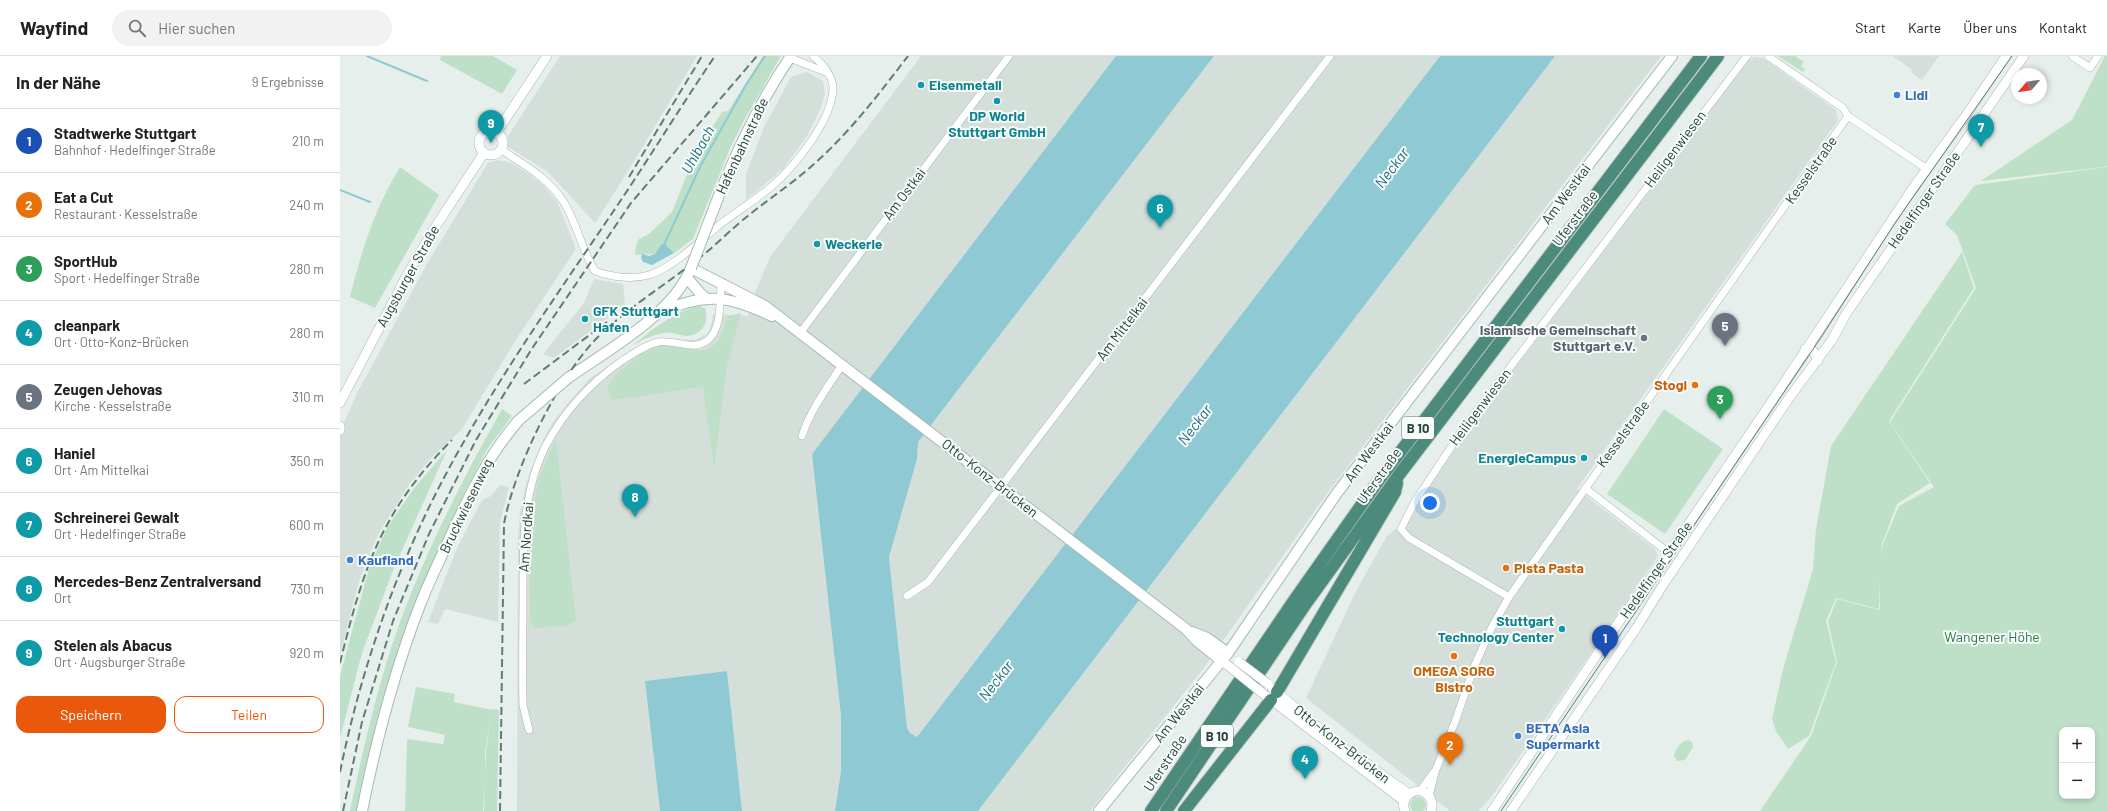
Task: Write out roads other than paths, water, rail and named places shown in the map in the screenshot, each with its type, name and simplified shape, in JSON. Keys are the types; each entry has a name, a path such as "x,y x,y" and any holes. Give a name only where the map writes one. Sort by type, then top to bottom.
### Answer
{"highway":[{"name":"Uferstraße","path":"1151,811 1291,605 1379,480 1701,56"},
{"name":"Uferstraße","path":"1166,811 1305,605 1398,476 1718,56"},
{"name":"B 10","path":"1184,811 1272,692 1395,492 1398,476"}],"main road":[{"name":"Am Westkai","path":"1099,811 1225,657 1338,493 1672,56"},
{"name":"Hafenbahnstraße","path":"689,273 718,198 752,119 790,57"},
{"name":"Otto-Konz-Brücken","path":"689,273 721,282 796,330 1186,629 1225,657"},
{"path":"689,273 700,293 706,298"},
{"name":"Bruckwiesenweg","path":"362,811 370,769 390,691 420,603 482,470 499,444 518,422 568,378 659,313 679,292 689,273"},
{"name":"Otto-Konz-Brücken","path":"659,313 683,303 706,298 720,298 758,306"}],"street":[{"path":"497,132 548,56"},
{"name":"Hafenbahnstraße","path":"502,150 529,167 555,190 564,202 580,242 596,271 608,276 638,277 648,275 670,264 771,187 791,167 812,140 829,104 833,89 832,80 822,63 813,56"},
{"name":"Am Ostkai","path":"796,330 1009,56"},
{"name":"Am Mittelkai","path":"907,596 928,582 1330,56"},
{"name":"Heiligenwiesen","path":"1509,597 1409,538 1401,529 1414,503 1463,429 1747,56"},
{"path":"1768,56 1842,108 1848,116 1927,169"},
{"name":"Hedelfinger Straße","path":"1492,811 1618,623 1669,553 1927,169 2006,56"},
{"name":"Hedelfinger Straße","path":"1512,811 1785,405 1818,360 1846,314 1889,250 2024,56"},
{"path":"2072,56 2090,68 2098,56"},
{"name":"Hafenbahnstraße","path":"790,57 828,73"},
{"name":"Kesselstraße","path":"1429,796 1435,772 1455,722 1474,666 1492,627 1509,597 1848,116"},
{"path":"488,131 497,132 503,140 502,150 494,155 484,153 479,145 481,136 488,131"},
{"name":"Augsburger Straße","path":"340,403 407,275 434,229 484,153"},
{"name":"Am Nordkai","path":"529,730 523,704 524,529 530,489 544,449 570,409 594,382 606,372 636,352 653,344 666,342 696,345 711,337 717,323 721,282"},
{"path":"1827,316 1833,325 1840,325"},
{"path":"1805,349 1809,348 1814,352 1818,360"},
{"path":"802,436 807,420 815,405 842,364"},
{"path":"1585,488 1669,553"},
{"name":"Otto-Konz-Brücken","path":"1225,657 1239,662 1287,707 1406,797"},
{"name":"Otto-Konz-Brücken","path":"1225,657 1235,671 1261,692 1272,692"},
{"name":"Kesselstraße","path":"1420,791 1435,772"},
{"path":"1405,811 1406,797 1420,791 1429,796 1433,810"}],"water":[{"name":"Neckar","path":"1116,56 1214,56 918,442 917,459 889,557 907,728 910,733 917,737 1440,56 1555,56 978,811 835,811 841,771 841,716 812,454"},
{"path":"664,243 674,253 652,265 643,262 641,258 642,254 649,256 655,254"},
{"path":"727,671 742,811 660,811 645,681"}],"waterway":[{"path":"367,56 427,81"},
{"name":"Uhlbach","path":"664,245 700,167 746,85 765,56"},
{"path":"340,190 370,202"}],"tram line":[{"path":"1501,811 1822,336 1895,223 2012,56"}],"railway":[{"path":"629,177 702,56"},
{"path":"340,772 359,691 371,651 400,573 434,497 472,427 513,361 715,56"},
{"path":"343,811 362,722 393,621 429,534 476,440 531,350 631,203 757,56"},
{"path":"500,811 504,524 517,478 538,427 551,402 580,358 605,330 642,300 701,257 744,219 814,164 852,126 908,56"},
{"path":"524,384 607,322"},
{"path":"340,663 357,598 378,543 391,517 428,466 452,440"}],"place":[{"name":"Eisenmetall","path":"921,85"},
{"name":"Lidl","path":"1897,95"},
{"name":"DP World Stuttgart GmbH","path":"997,101"},
{"name":"Stelen als Abacus","path":"491,143"},
{"name":"Schreinerei Gewalt","path":"1981,147"},
{"name":"Haniel","path":"1160,228"},
{"name":"Weckerle","path":"817,244"},
{"name":"GFK Stuttgart Hafen","path":"585,319"},
{"name":"Islamische Gemeinschaft Stuttgart e.V.","path":"1644,338"},
{"name":"Zeugen Jehovas","path":"1725,346"},
{"name":"Stogi","path":"1695,385"},
{"name":"SportHub","path":"1720,419"},
{"name":"EnergieCampus","path":"1584,458"},
{"name":"Mercedes-Benz Zentralversand","path":"635,517"},
{"name":"Kaufland","path":"350,560"},
{"name":"Pista Pasta","path":"1506,568"},
{"name":"Stuttgart Technology Center","path":"1562,629"},
{"name":"OMEGA SORG Bistro","path":"1454,656"},
{"name":"Stadtwerke Stuttgart","path":"1605,658"},
{"name":"BETA Asia Supermarkt","path":"1518,736"},
{"name":"Eat a Cut","path":"1450,765"},
{"name":"cleanpark","path":"1305,779"}],"park label":[{"name":"Wangener Höhe","path":"1992,637"}]}
